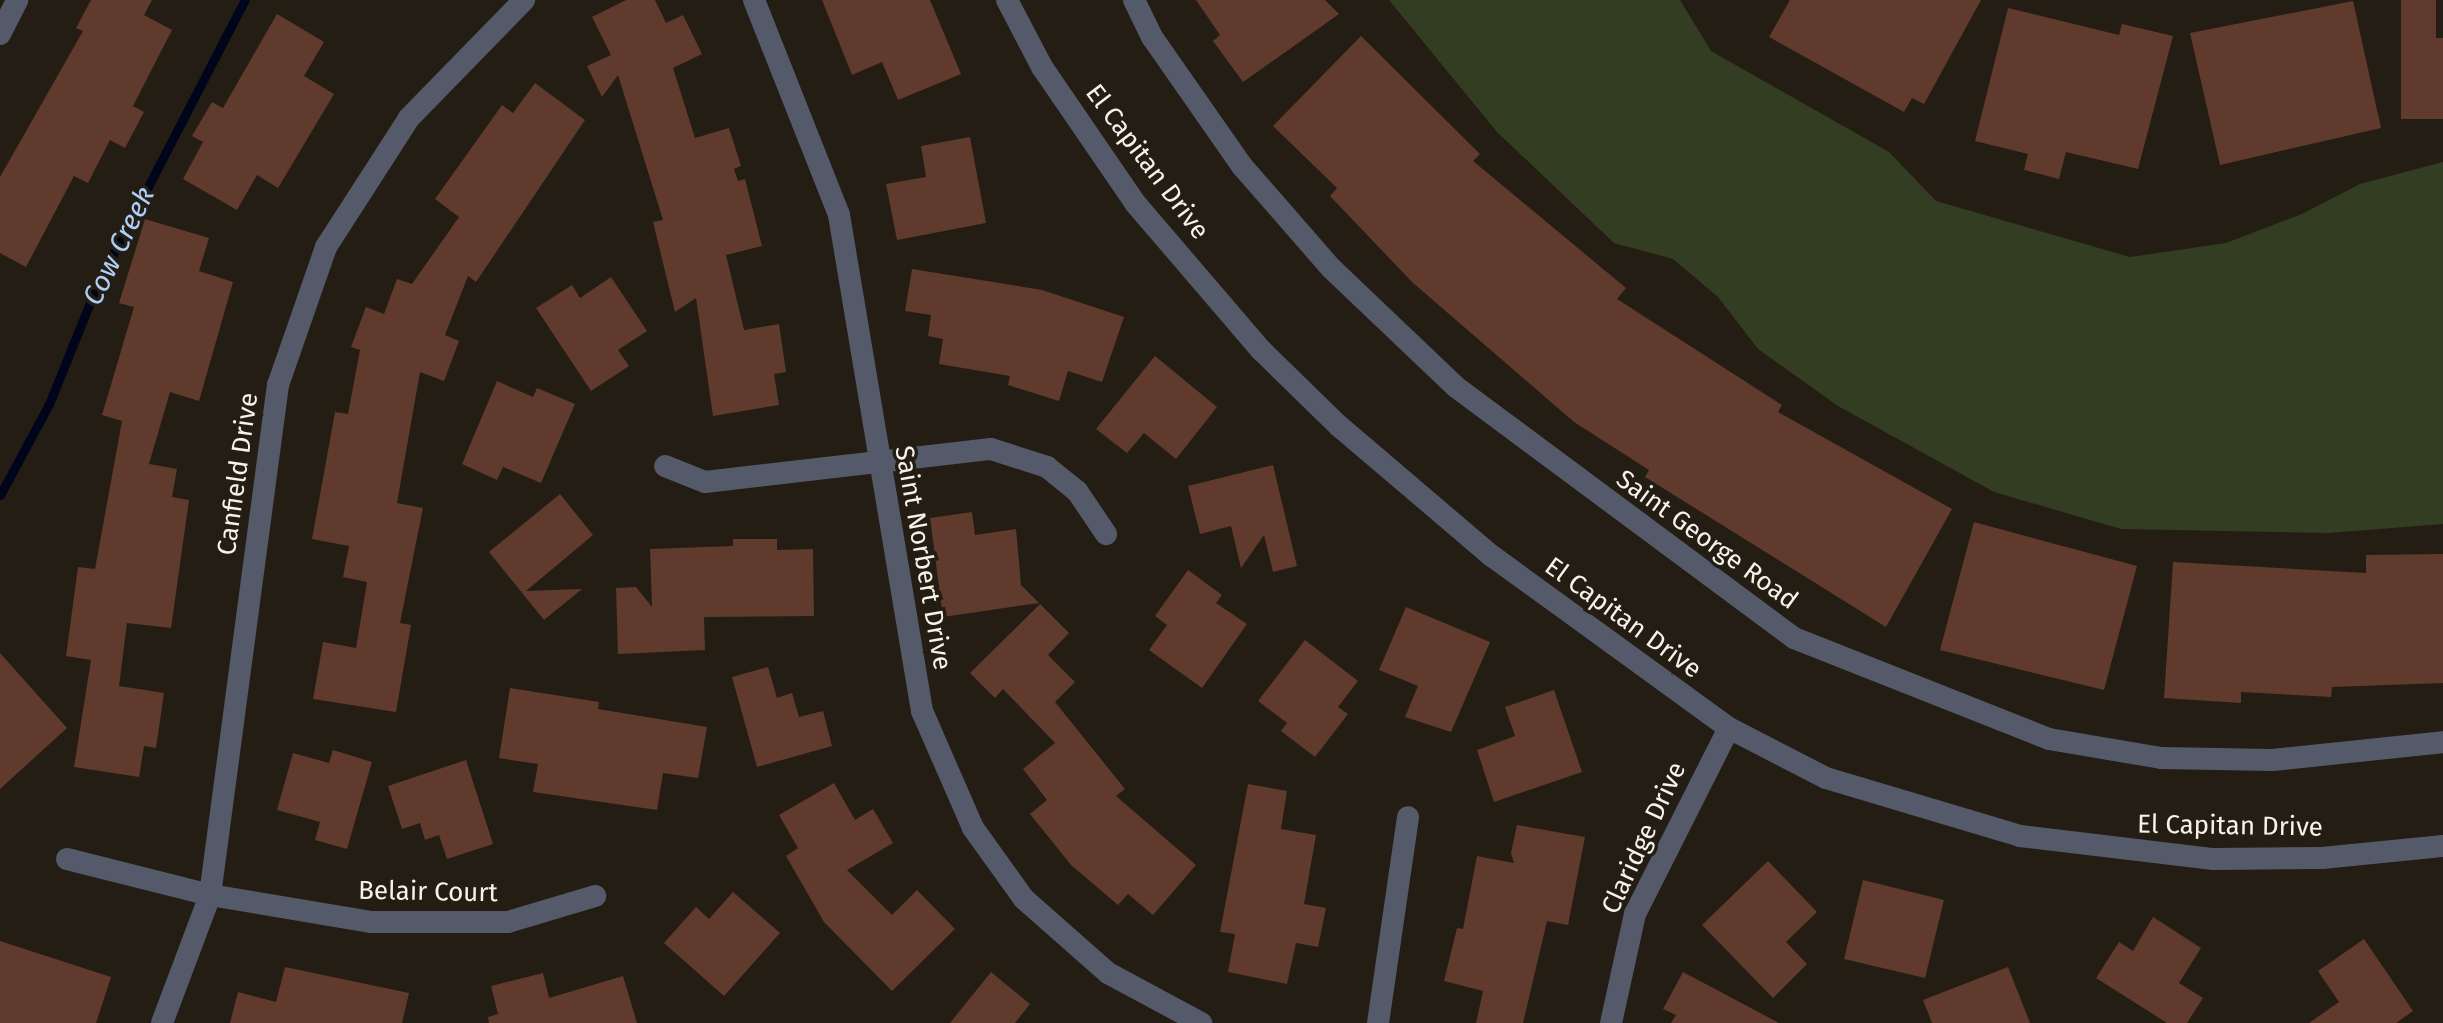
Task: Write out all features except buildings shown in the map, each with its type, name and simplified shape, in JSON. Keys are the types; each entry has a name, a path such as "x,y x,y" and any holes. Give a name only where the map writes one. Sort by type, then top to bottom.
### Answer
{"street":[{"path":"0,34 17,0"},
{"name":"Canfield Drive","path":"162,1023 210,895 278,385 326,247 409,118 524,0"},
{"name":"Saint Norbert Drive","path":"754,0 839,215 876,462 922,711 973,828 1024,899 1108,973 1201,1023"},
{"name":"El Capitan Drive","path":"1007,0 1042,67 1135,203 1261,350 1339,426 1492,556 1729,728 1826,778 2035,838 2214,859 2322,858 2443,846"},
{"name":"Saint George Road","path":"1134,0 1152,37 1242,166 1331,268 1456,387 1794,638 2049,739 2161,758 2273,760 2443,742"},
{"path":"665,466 705,482 991,449 1047,467 1077,491 1106,534"},
{"name":"Claridge Drive","path":"1611,1023 1635,914 1729,728"},
{"path":"1378,1023 1408,817"},
{"name":"Belair Court","path":"67,859 210,895 372,922 508,922 595,896"}],"green space":[{"path":"1389,0 1680,0 1711,51 1889,152 1936,201 2130,257 2226,243 2302,214 2360,184 2443,162 2443,524 2329,533 2121,529 1994,492 1838,406 1758,349 1718,297 1673,259 1614,243 1497,132"}],"waterway":[{"name":"Cow Creek","path":"0,495 49,404 97,285 245,0"}]}
